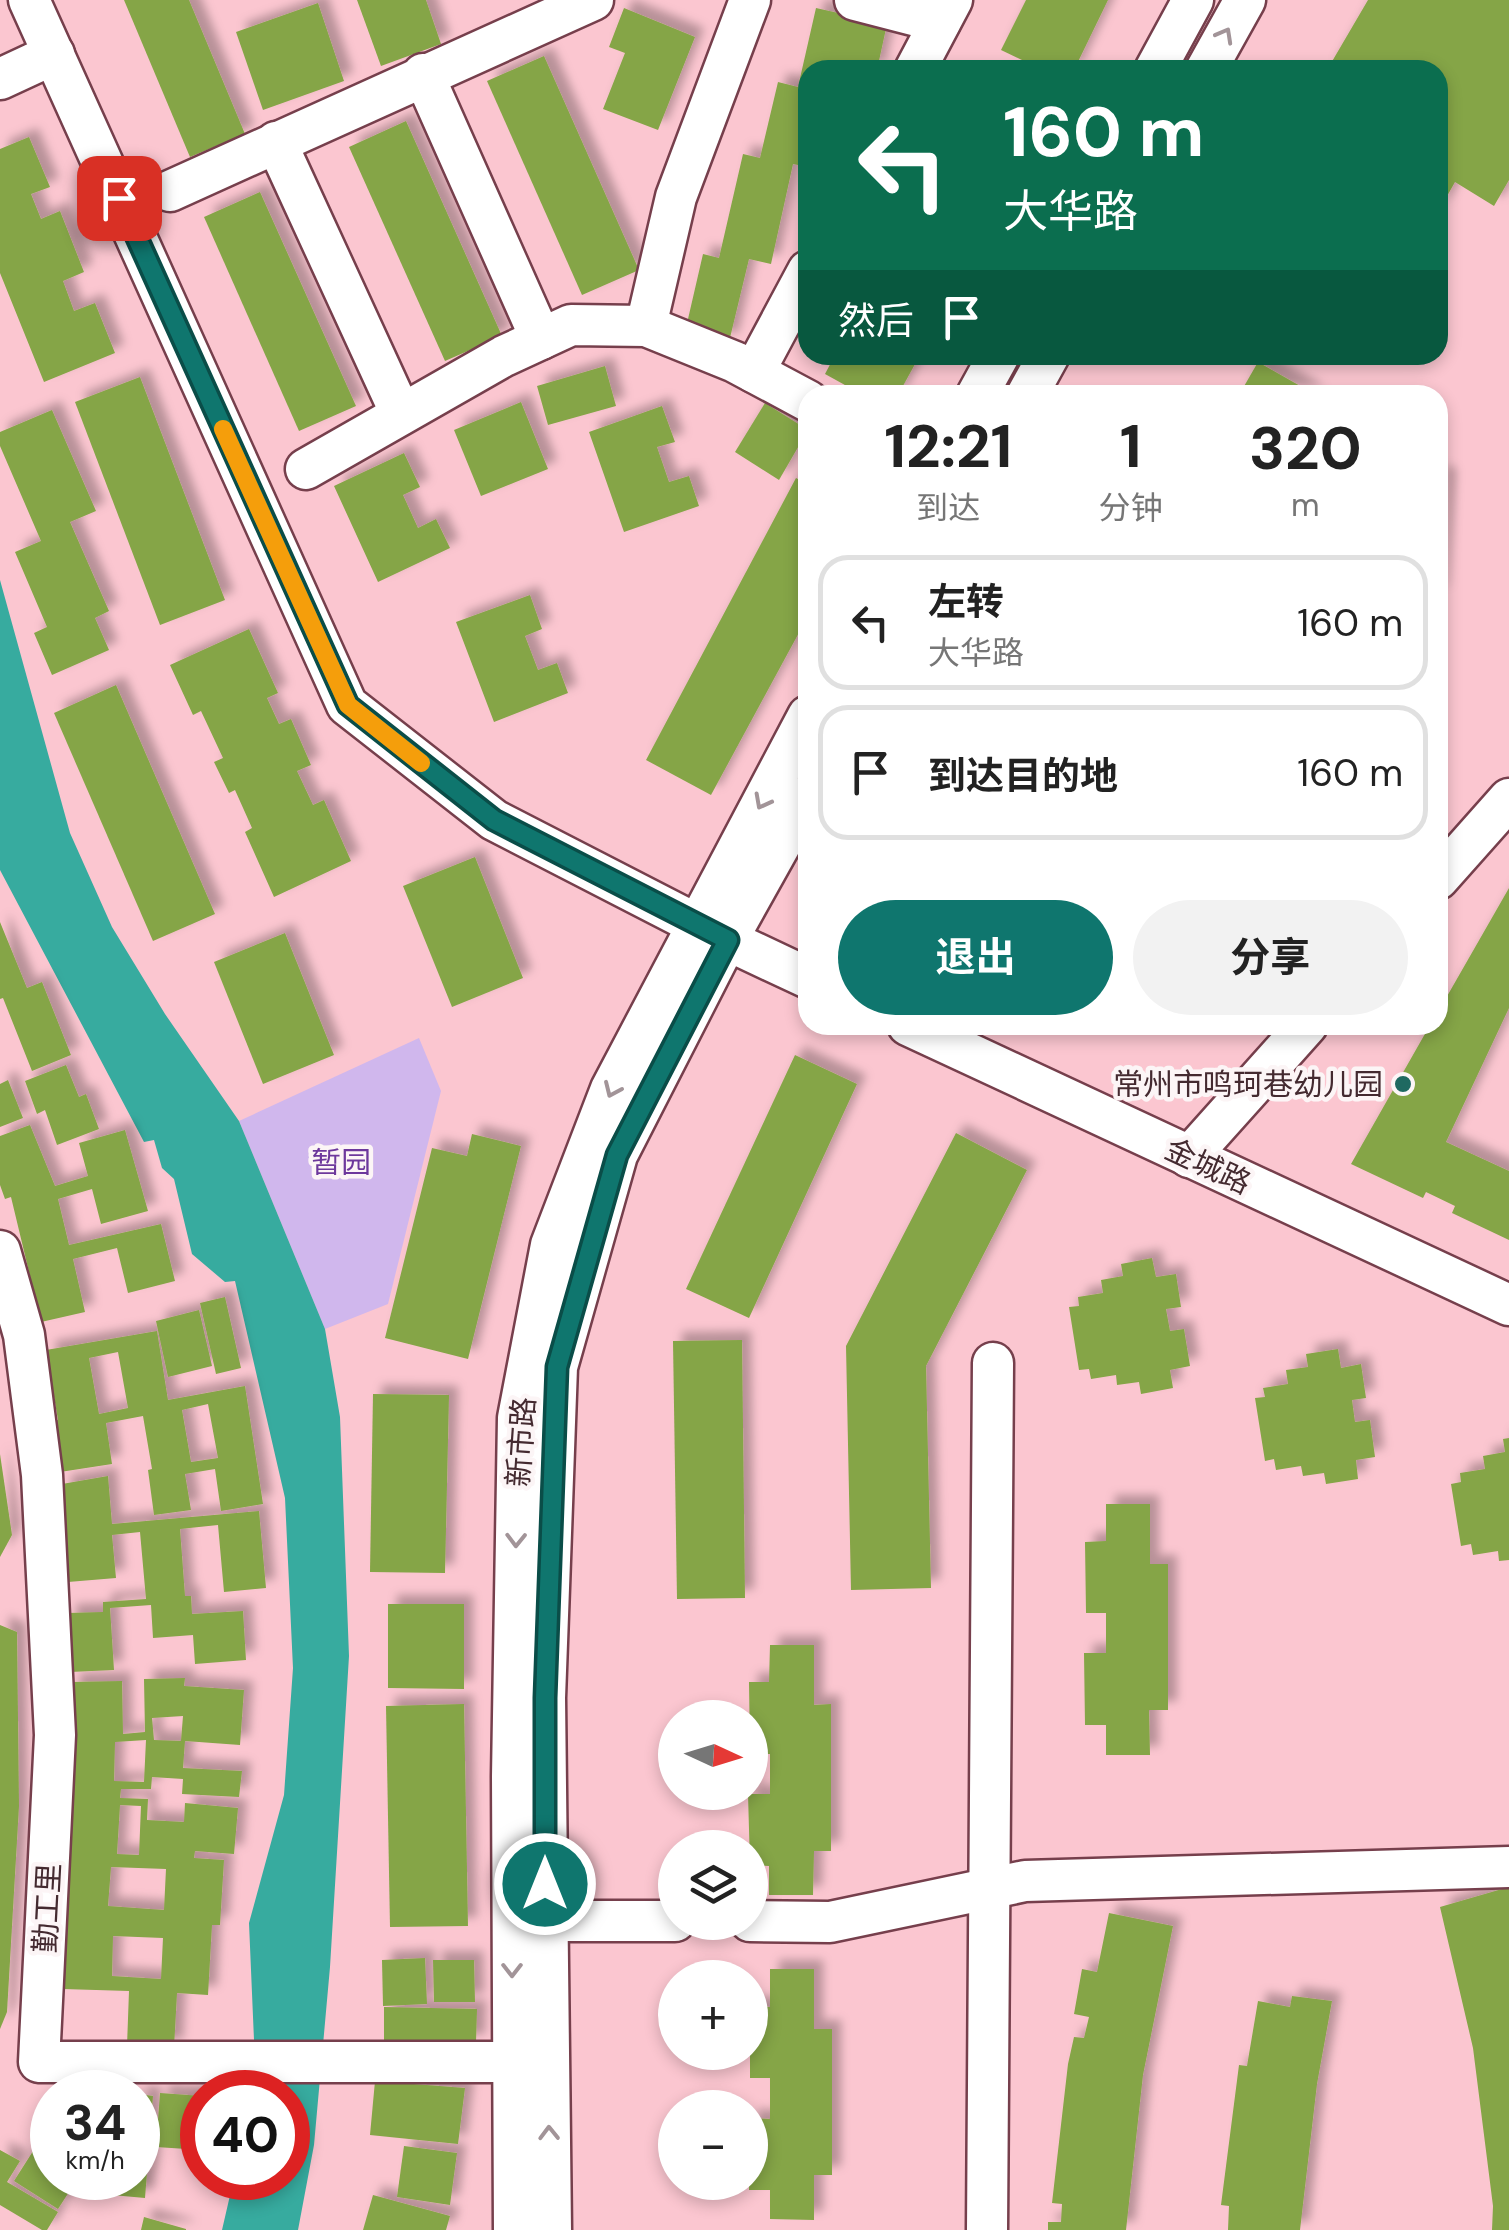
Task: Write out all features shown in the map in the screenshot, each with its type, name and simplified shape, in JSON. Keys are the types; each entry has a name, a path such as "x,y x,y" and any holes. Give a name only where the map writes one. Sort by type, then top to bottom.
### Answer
{"street":[{"path":"29,0 348,705 494,820 798,973"},
{"path":"170,191 592,0"},
{"path":"646,326 676,197 750,0"},
{"path":"855,0 946,11 919,60"},
{"path":"1161,60 1194,0"},
{"path":"1212,60 1245,0"},
{"path":"0,79 54,54"},
{"path":"424,74 542,339"},
{"path":"276,142 401,414"},
{"path":"754,372 798,290"},
{"path":"306,469 504,356 571,325 646,326 754,372 798,396"},
{"name":"新市路","path":"514,2230 545,1921 545,1698 557,1367 617,1155 798,739"},
{"path":"1448,868 1509,799"},
{"name":"新市路","path":"551,2230 530,2062 512,1776 518,1418 551,1245 611,1089 798,809"},
{"name":"金城路","path":"929,1035 1509,1306"},
{"path":"1190,1157 1299,1035"},
{"name":"勤工里","path":"0,1251 24,1335 42,1475 55,1735 40,2062 530,2062"},
{"path":"987,2230 993,1363"},
{"path":"768,1921 830,1922 1026,1881 1509,1868"},
{"path":"545,1921 658,1921"}],"green space":[{"name":"暂园","path":"419,1038 441,1091 388,1304 325,1329 239,1121"}],"water":[{"path":"0,580 70,833 112,927 165,1014 239,1121 325,1329 340,1417 349,1656 330,1967 310,2166 310,2070 251,2070 254,2040 249,1923 284,1795 293,1668 285,1498 235,1281 225,1282 192,1254 174,1179 162,1168 154,1140 144,1142 0,870"},
{"path":"229,2200 304,2200 298,2230 222,2230"}],"building":[{"path":"124,0 189,0 245,134 190,157"},
{"path":"357,0 426,0 441,44 381,66"},
{"path":"1026,0 1108,0 1079,60 1022,60 1001,50"},
{"path":"1368,0 1509,0 1509,180 1494,206 1455,182 1448,194 1448,60 1333,60"},
{"path":"318,3 344,81 263,110 236,32"},
{"path":"624,8 695,37 658,130 603,109 625,53 609,47"},
{"path":"816,8 887,24 879,60 804,60"},
{"path":"544,56 639,270 582,295 487,81"},
{"path":"778,82 798,87 798,165 793,164 771,264 749,259 729,342 685,332 703,254 719,258 743,154 760,158"},
{"path":"406,121 502,336 445,361 349,147"},
{"path":"29,137 50,187 31,194 41,219 60,211 84,272 63,281 74,311 95,303 115,353 44,382 0,273 0,149"},
{"path":"260,192 356,406 299,431 204,217"},
{"path":"830,365 914,365 904,385 845,385 825,374"},
{"path":"1256,365 1263,365 1298,385 1245,385"},
{"path":"605,366 616,406 548,425 537,386"},
{"path":"140,377 225,600 160,625 75,402"},
{"path":"521,402 548,469 481,496 454,430"},
{"path":"765,403 798,424 798,447 779,480 735,452"},
{"path":"662,406 675,442 657,447 669,482 689,476 699,506 624,532 589,432"},
{"path":"52,410 96,511 70,522 109,611 95,618 109,650 52,675 34,633 47,627 15,552 41,541 0,446 0,432"},
{"path":"404,453 420,487 403,495 418,528 436,519 450,548 378,582 334,486"},
{"path":"798,479 798,634 711,795 646,760"},
{"path":"530,595 542,629 525,636 538,670 557,663 568,693 494,722 456,622"},
{"path":"249,629 278,693 267,698 279,724 291,719 311,765 297,771 313,805 324,800 351,861 274,897 245,832 252,828 235,790 229,793 214,762 223,758 201,711 193,715 170,665"},
{"path":"116,685 215,914 153,941 54,713"},
{"path":"475,857 523,978 452,1007 403,886"},
{"path":"1509,888 1509,1008 1446,1142 1509,1171 1509,1240 1452,1213 1455,1206 1426,1192 1423,1198 1351,1164 1424,1035 1448,1035 1448,995"},
{"path":"0,922 27,988 42,982 71,1055 32,1071 3,998 0,999"},
{"path":"285,933 334,1055 263,1084 214,962"},
{"path":"795,1055 857,1084 749,1318 686,1289"},
{"path":"66,1065 79,1097 86,1094 99,1129 57,1145 45,1110 37,1114 25,1081"},
{"path":"8,1080 23,1118 0,1127 0,1084"},
{"path":"30,1125 55,1186 88,1176 79,1143 125,1130 148,1211 101,1224 92,1189 58,1199 69,1245 161,1224 175,1281 128,1293 117,1248 73,1259 85,1312 41,1322 11,1197 5,1199 0,1185 0,1136"},
{"path":"956,1133 1027,1170 926,1366 931,1588 851,1590 846,1346"},
{"path":"472,1134 521,1146 468,1359 385,1338 432,1148 467,1156"},
{"path":"1152,1258 1156,1277 1176,1274 1181,1307 1166,1309 1170,1331 1184,1329 1190,1366 1170,1370 1173,1388 1141,1394 1139,1382 1117,1385 1116,1375 1091,1379 1089,1369 1079,1370 1069,1307 1079,1306 1078,1297 1103,1293 1101,1280 1123,1276 1121,1264"},
{"path":"225,1297 241,1368 216,1374 200,1303"},
{"path":"199,1310 212,1366 168,1377 156,1321"},
{"path":"157,1331 168,1400 245,1386 263,1504 221,1511 215,1469 185,1474 191,1510 154,1515 148,1470 152,1469 143,1416 106,1423 112,1464 60,1472 52,1421 58,1420 46,1350","holes":["118,1352 128,1408 99,1414 89,1358","208,1404 218,1458 191,1462 182,1410"]},
{"path":"742,1340 745,1598 677,1599 673,1341"},
{"path":"1338,1349 1341,1368 1361,1364 1366,1398 1352,1400 1355,1422 1370,1420 1375,1457 1356,1460 1358,1479 1326,1484 1324,1473 1303,1476 1301,1466 1276,1470 1274,1459 1265,1461 1255,1398 1265,1397 1263,1388 1288,1384 1286,1370 1308,1367 1306,1354"},
{"path":"373,1394 449,1395 445,1573 370,1572"},
{"path":"1509,1438 1509,1560 1499,1561 1498,1551 1473,1555 1471,1544 1461,1546 1451,1484 1461,1482 1460,1473 1485,1469 1483,1456 1505,1452 1503,1439"},
{"path":"0,1454 12,1535 0,1557"},
{"path":"108,1476 112,1524 259,1511 266,1588 224,1592 218,1525 180,1529 185,1596 191,1596 192,1614 243,1611 246,1660 195,1664 193,1635 153,1638 151,1605 110,1608 114,1670 70,1672 67,1613 103,1612 103,1602 146,1599 140,1532 112,1535 116,1578 68,1582 62,1484"},
{"path":"1106,1504 1150,1504 1150,1564 1168,1564 1168,1710 1149,1710 1150,1755 1106,1755 1106,1725 1085,1725 1084,1653 1106,1653 1106,1613 1086,1613 1085,1542 1106,1541"},
{"path":"388,1604 464,1604 464,1689 388,1688"},
{"path":"0,1625 17,1632 19,1806 7,2012 0,2029"},
{"path":"770,1645 814,1645 814,1705 831,1704 831,1851 814,1851 813,1895 769,1895 768,1830 749,1830 748,1810 768,1810 770,1754 768,1700 749,1700 749,1682 769,1682"},
{"path":"185,1678 184,1686 244,1690 240,1745 185,1741 183,1768 242,1771 239,1797 182,1794 183,1779 152,1777 151,1789 121,1789 120,1798 148,1799 147,1820 184,1822 185,1803 238,1808 234,1854 195,1851 194,1858 224,1860 220,1925 212,1925 208,1995 177,1993 174,2048 127,2046 129,1991 63,1989 66,1919 60,1919 71,1682 122,1681 123,1734 145,1732 144,1679","holes":["183,1716 181,1741 154,1740 152,1718","146,1740 144,1782 114,1781 115,1742","120,1805 141,1806 139,1855 117,1854","111,1867 166,1869 164,1910 108,1906","113,1936 163,1938 161,1979 112,1976"]},
{"path":"464,1704 468,1926 390,1927 386,1706"},
{"path":"1509,1887 1509,2230 1492,2230 1493,2206 1473,2048 1440,1907"},
{"path":"1109,1913 1173,1926 1143,2075 1126,2230 1048,2230 1048,2222 1061,2222 1062,2204 1052,2203 1068,2064 1074,2037 1084,2038 1089,2017 1074,2014 1082,1969 1097,1972"},
{"path":"425,1958 427,2004 383,2006 382,1960"},
{"path":"433,1960 474,1960 475,2002 434,2002"},
{"path":"770,1969 814,1969 814,2029 832,2029 832,2175 814,2175 814,2220 770,2219 770,2078 750,2078 750,2070 768,2070"},
{"path":"1292,1996 1332,2001 1317,2084 1300,2230 1228,2230 1229,2206 1221,2205 1239,2065 1247,2066 1258,2001 1290,2007"},
{"path":"384,2007 477,2009 476,2043 384,2042"},
{"path":"375,2081 465,2088 458,2144 370,2135"},
{"path":"160,2093 180,2094 180,2149 160,2147"},
{"path":"404,2146 457,2153 450,2205 397,2197"},
{"path":"0,2150 20,2161 7,2182 30,2196 30,2200 58,2212 47,2230 42,2230 0,2205"},
{"path":"30,2156 30,2191 14,2181"},
{"path":"373,2195 450,2216 446,2230 363,2230"},
{"path":"44,2200 64,2200 58,2209"},
{"path":"144,2217 186,2229 186,2230 141,2230"}],"slow traffic":[{"path":"223,429 348,705 421,763"}],"place":[{"name":"常州市鸣珂巷幼儿园","path":"1403,1084"}],"route":[{"path":"119,198 348,705 494,820 728,940 617,1155 557,1367 545,1698 545,1884"}]}
